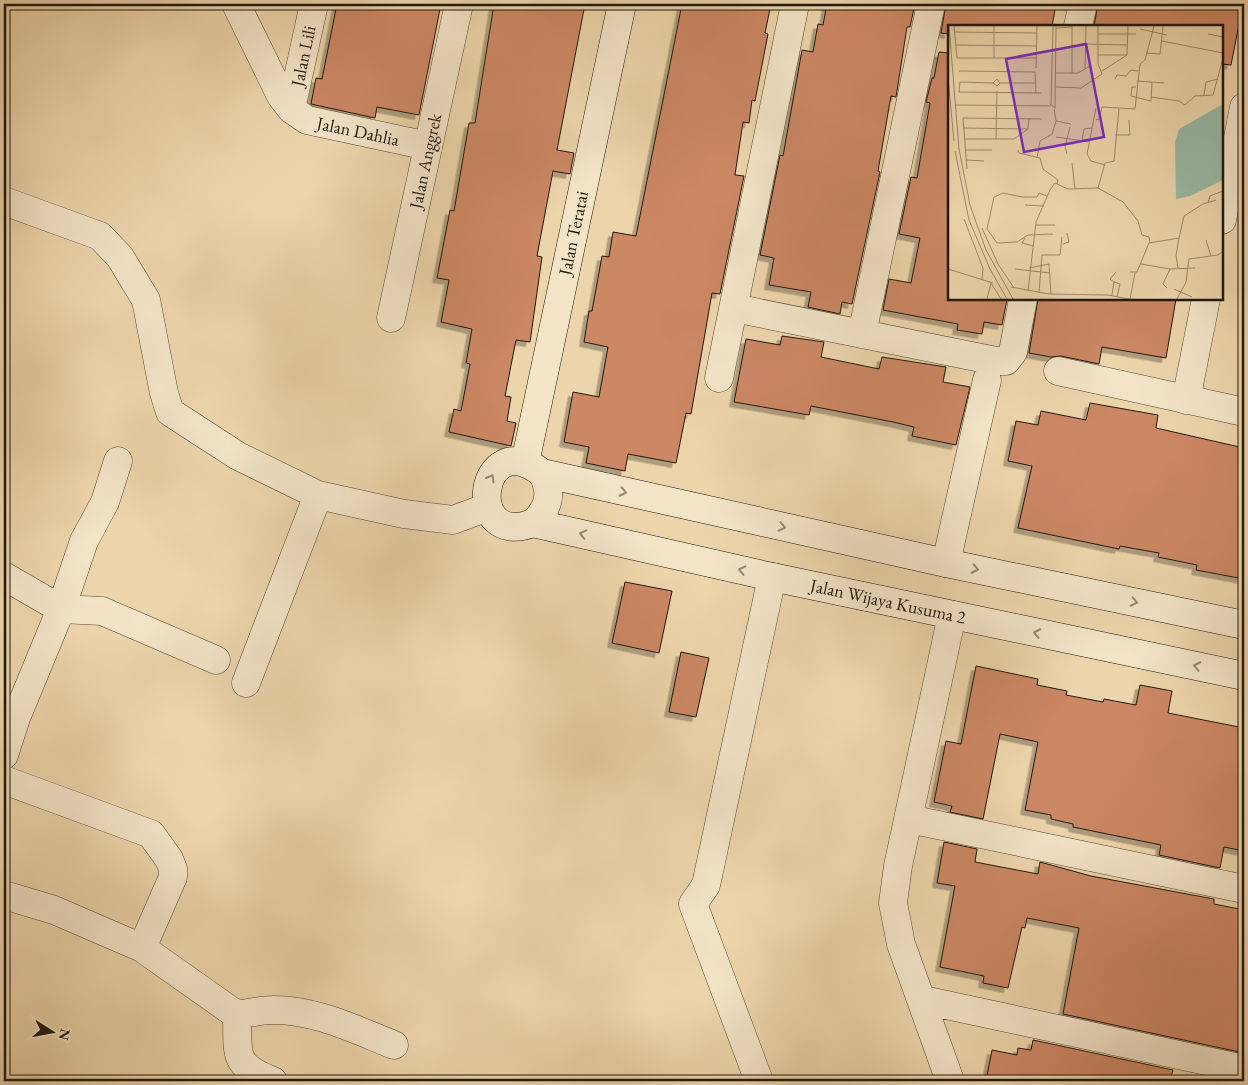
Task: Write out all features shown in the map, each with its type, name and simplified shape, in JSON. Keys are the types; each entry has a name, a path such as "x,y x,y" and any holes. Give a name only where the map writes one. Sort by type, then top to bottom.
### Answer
{"street":[{"name":"Jalan Dahlia","path":"236,4 281,96 291,108 308,120 428,146"},
{"name":"Jalan Lili","path":"291,108 314,4"},
{"name":"Jalan Anggrek","path":"391,318 459,4"},
{"name":"Jalan Teratai","path":"533,468 622,4"},
{"path":"719,378 795,4"},
{"path":"862,334 931,4"},
{"path":"1078,25 1083,4"},
{"path":"1223,215 1244,108"},
{"path":"4,201 100,236 120,257 146,300 164,393 170,412 238,456 318,495 404,514 453,520 488,507 486,490 491,475 504,465 533,468 946,563 1244,625"},
{"path":"734,308 996,361 1006,361 1013,352 1024,300"},
{"path":"1186,400 1206,300"},
{"path":"1058,370 1244,412"},
{"path":"946,563 987,380"},
{"path":"4,755 16,718 61,609 84,541 105,502 118,461"},
{"path":"533,468 548,483 547,506 533,522"},
{"path":"246,683 318,495"},
{"name":"Jalan Wijaya Kusuma 2","path":"488,507 498,521 507,525 524,526 533,522 772,577 1244,676"},
{"path":"4,576 61,609 102,611 216,660"},
{"path":"759,1081 693,904 706,885 772,577"},
{"path":"949,1078 923,1000 901,944 893,903 898,866 952,615"},
{"path":"4,780 151,834 169,859 173,869 173,877 142,948"},
{"path":"909,820 1244,889"},
{"path":"4,895 54,910 142,948 237,1015 271,1010 294,1011 328,1019 394,1045"},
{"path":"923,1000 1244,1068"},
{"path":"237,1015 238,1055 242,1064 259,1076 273,1081"},
{"path":"1243,1081 1244,1075"}],"building":[{"path":"337,4 441,4 419,115 377,107 375,118 311,104 316,78 322,79"},
{"path":"494,4 585,4 557,150 574,153 570,174 553,171 537,256 542,257 530,342 516,340 505,396 511,397 507,421 516,423 511,446 449,432 454,409 461,411 470,364 466,363 472,329 441,322 449,280 437,278 450,210 454,211 469,123 475,123"},
{"path":"682,4 771,4 765,33 768,34 755,101 752,100 749,123 743,122 735,175 744,176 720,294 712,293 691,414 686,413 676,463 628,454 625,471 586,463 589,447 564,442 573,392 599,397 608,347 584,342 589,311 592,311 602,256 609,257 613,232 636,236"},
{"path":"827,4 915,4 910,27 907,27 896,97 891,96 878,171 880,172 852,304 842,302 840,314 808,307 811,292 769,285 774,258 760,255 780,155 783,156 802,50 813,52 818,24 823,25"},
{"path":"946,4 1056,4 1052,25 948,25 948,34 941,33"},
{"path":"1098,4 1243,4 1231,65 1223,64 1223,25 1094,25"},
{"path":"939,52 948,53 948,300 1007,300 1002,325 984,322 982,334 957,330 958,324 883,310 889,279 911,283 920,238 899,234 911,177 917,178 930,103 926,102 932,78 934,78"},
{"path":"1038,300 1176,300 1166,358 1102,347 1099,364 1061,356 1051,357 1029,353"},
{"path":"782,336 824,342 821,357 879,369 882,357 946,367 943,382 970,387 956,445 912,436 914,427 811,406 809,415 734,402 746,339 780,345"},
{"path":"1090,403 1158,415 1156,428 1244,448 1244,579 1196,570 1197,565 1158,557 1159,553 1120,546 1119,549 1018,528 1032,466 1008,461 1016,421 1038,425 1041,411 1086,420"},
{"path":"625,582 672,591 659,653 612,643"},
{"path":"681,652 709,658 696,717 669,712"},
{"path":"976,666 1038,679 1037,685 1067,691 1066,695 1103,702 1104,699 1136,705 1140,685 1172,691 1168,713 1239,727 1238,730 1244,731 1244,851 1224,847 1220,868 1159,855 1161,845 1073,827 1073,824 1051,819 1051,815 1025,810 1038,742 1000,734 983,819 950,812 952,806 934,802 946,741 961,744"},
{"path":"944,842 977,849 975,862 1038,874 1040,862 1091,876 1214,899 1214,904 1244,910 1244,1053 1063,1014 1079,928 1027,918 1025,928 1022,927 1008,988 983,983 984,976 940,967 955,886 937,883"},
{"path":"1033,1040 1173,1070 1170,1081 986,1081 992,1050 1017,1055 1018,1048 1031,1050"}]}
